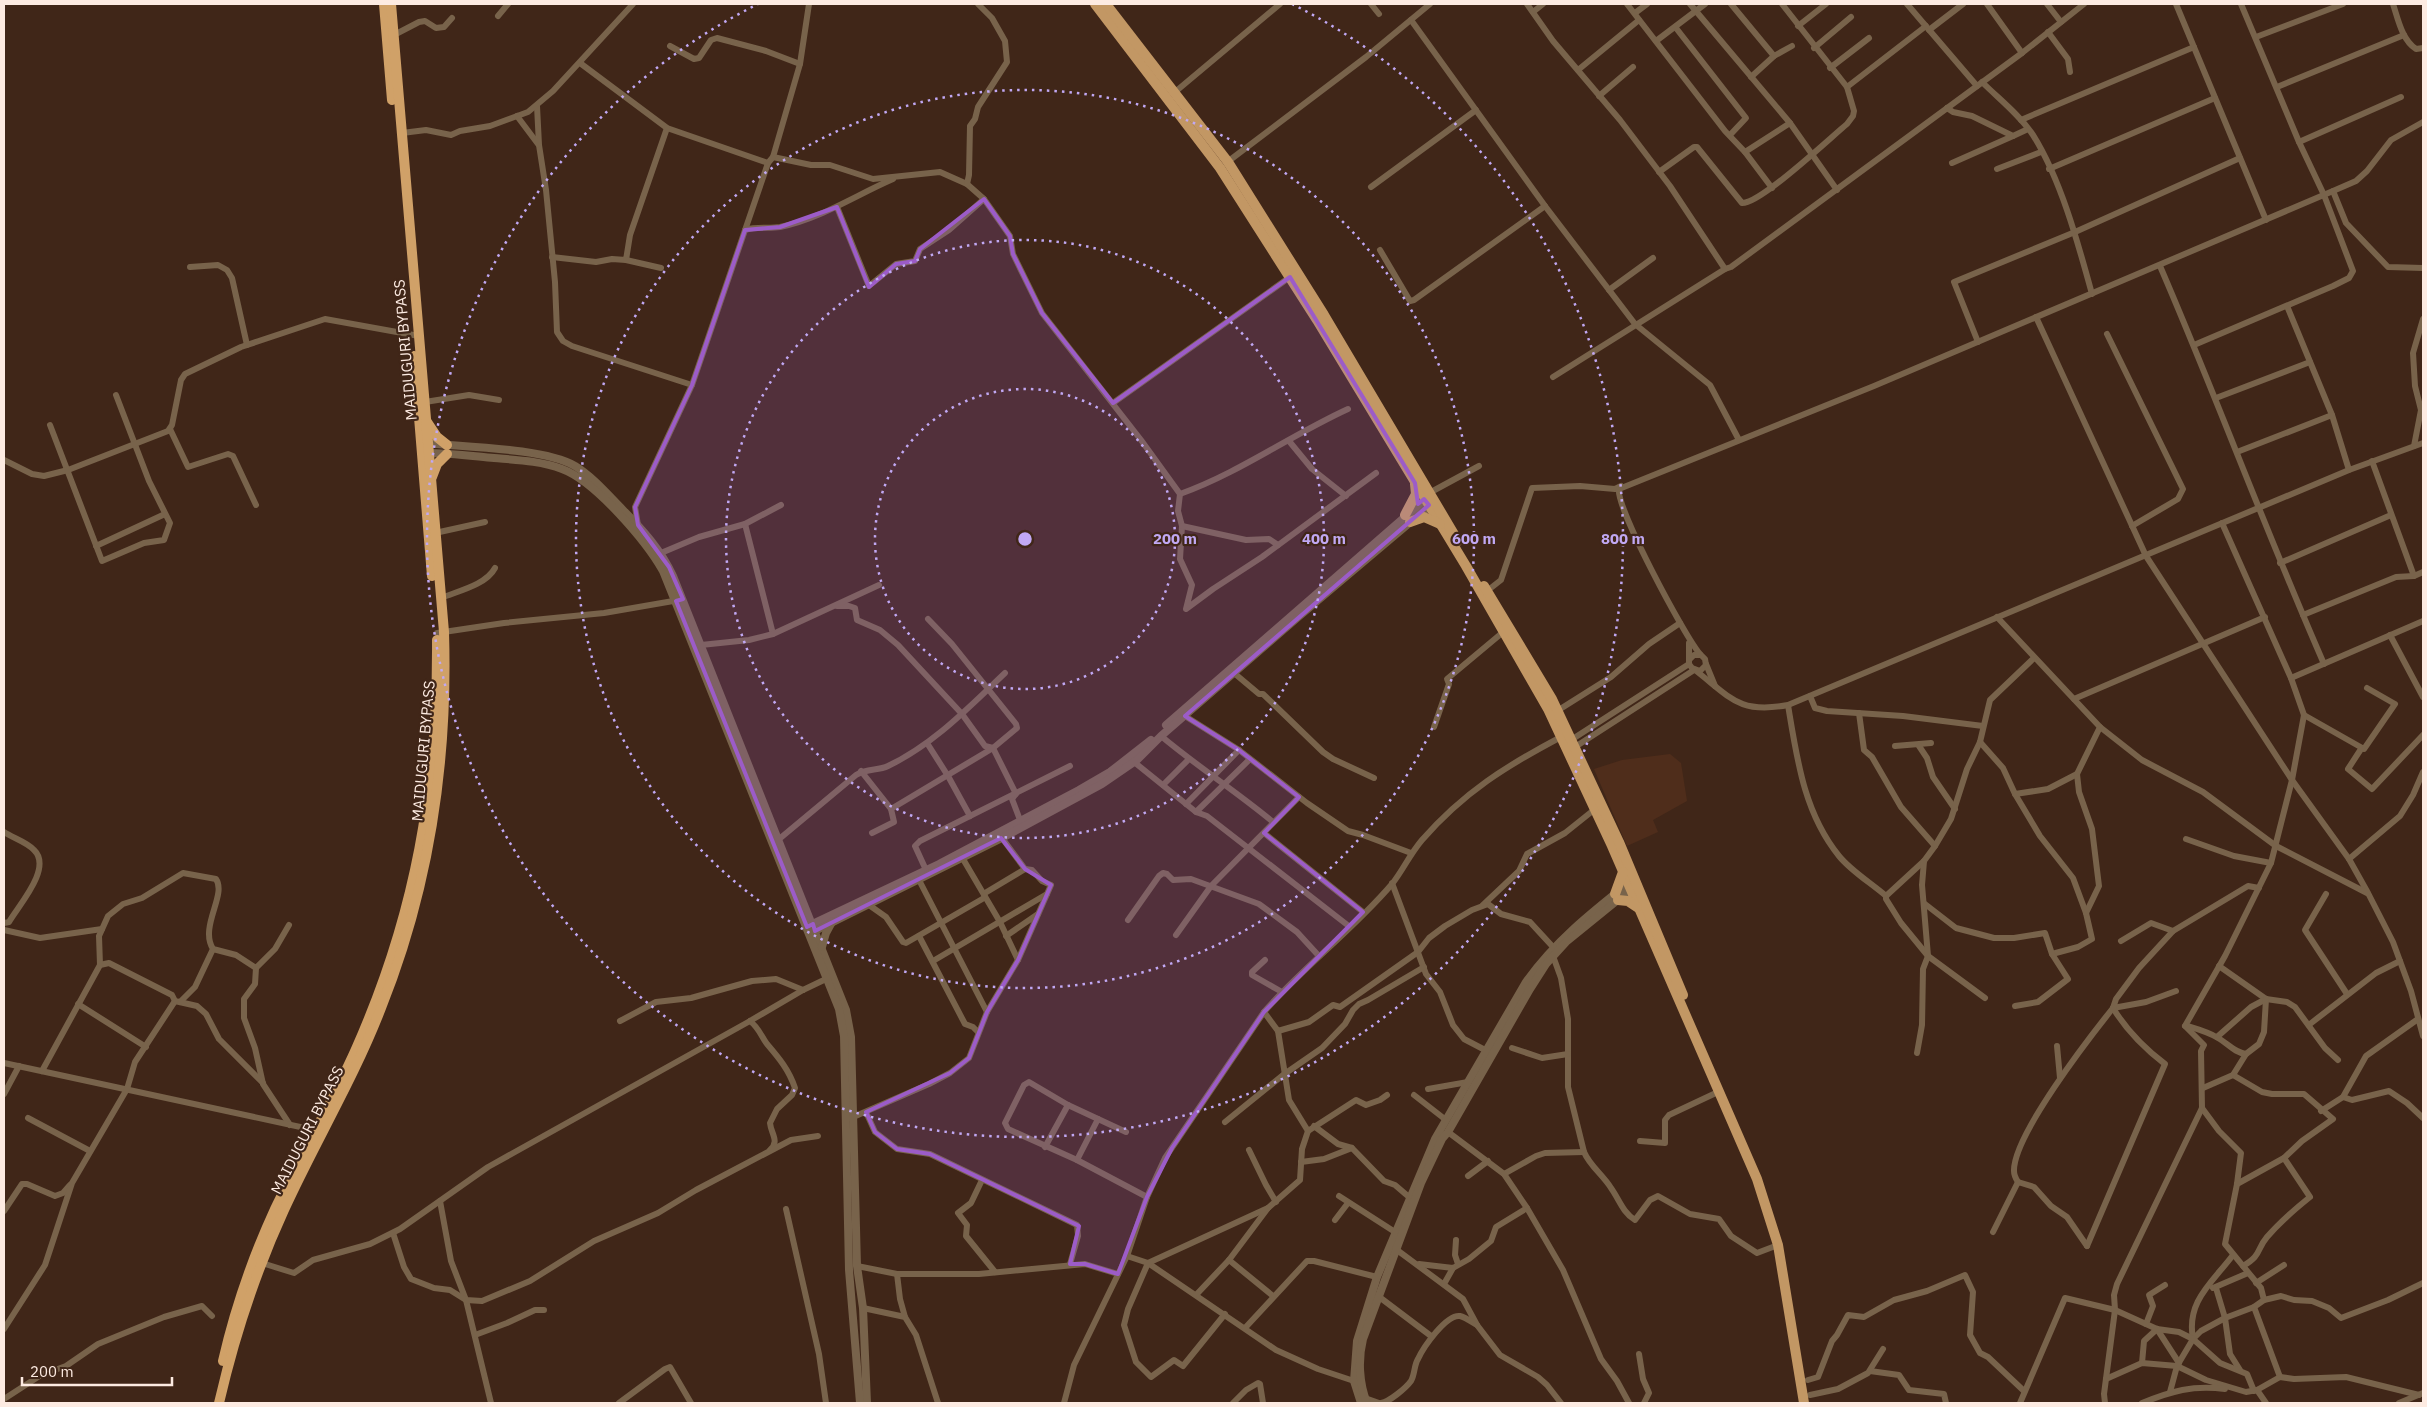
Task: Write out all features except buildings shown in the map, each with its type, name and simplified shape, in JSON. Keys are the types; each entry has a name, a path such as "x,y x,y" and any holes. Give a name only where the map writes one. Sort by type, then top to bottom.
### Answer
{"highway":[{"name":"MAIDUGURI BYPASS","path":"387,5 394,35 416,335 425,402 425,448 431,480 441,598 441,632"},
{"name":"MAIDUGURI BYPASS","path":"212,1403 230,1331 248,1276 274,1211 365,1046 397,965 422,878 437,767 445,675 387,5"},
{"path":"426,420 447,450 437,464 431,480"},
{"name":"MAIDUGURI BYPASS","path":"218,1403 233,1348 262,1263 319,1131"}],"main road":[{"path":"1095,4 1224,165 1290,277 1337,346 1415,483 1430,498 1440,524 1502,633 1569,741 1776,1216 1790,1270 1808,1380 1809,1401"},
{"path":"1106,4 1175,92 1224,165 1488,591 1557,711 1594,808 1623,872 1632,884 1638,909 1757,1179 1778,1245 1809,1401"},
{"path":"1415,483 1416,494 1408,518 1424,517 1440,524"},
{"path":"1623,872 1616,897 1628,901 1638,909"}],"street":[{"path":"498,16 508,4"},
{"path":"402,133 426,130 451,134 517,116 537,106 580,64 633,4"},
{"path":"638,525 635,507 692,385 768,163 773,156 800,64 809,4"},
{"path":"967,184 969,175 970,126 975,119 978,107 1008,62 1005,41 992,18 978,4"},
{"path":"1268,4 1268,13"},
{"path":"1175,92 1280,4"},
{"path":"1371,4 1379,14"},
{"path":"1224,165 1366,57 1430,4"},
{"path":"1528,4 1552,41 1578,70 1659,172 1725,269"},
{"path":"1533,12 1544,4"},
{"path":"1627,4 1772,188"},
{"path":"1634,13 1647,4"},
{"path":"1690,4 1790,123 1838,190"},
{"path":"1656,41 1676,28 1705,4"},
{"path":"1731,4 1774,56"},
{"path":"1659,172 1694,147 1697,147 1742,203 1749,202 1772,188 1853,116 1854,111 1847,87 1814,48 1782,4"},
{"path":"1798,26 1826,4"},
{"path":"1907,4 1980,84 2021,120 2028,129 2049,169 2074,232 2092,294"},
{"path":"1847,87 1963,4"},
{"path":"1987,4 2022,53"},
{"path":"2047,4 2061,22"},
{"path":"1553,377 1635,324 1731,267 2022,53 2084,4"},
{"path":"2176,4 2266,220"},
{"path":"2194,345 2349,278 2353,271 2324,195 2299,142 2278,87 2241,4"},
{"path":"2256,37 2343,4"},
{"path":"2393,4 2404,35 2416,49 2423,48"},
{"path":"1814,48 1851,17"},
{"path":"394,35 419,22 425,21 436,28 444,27 452,18"},
{"path":"1411,20 1545,206 1635,324 1710,385 1740,440"},
{"path":"1578,70 1639,20"},
{"path":"1676,28 1746,118 1730,135"},
{"path":"2048,32 2068,59 2070,72"},
{"path":"2278,87 2404,35"},
{"path":"670,46 694,59 699,58 711,40 716,38 766,51 800,64"},
{"path":"1830,68 1868,38"},
{"path":"1751,77 1774,56 1792,46"},
{"path":"2021,120 2194,46"},
{"path":"580,64 667,128 768,163"},
{"path":"1599,96 1633,68"},
{"path":"2299,142 2401,97"},
{"path":"2049,169 2216,98"},
{"path":"537,106 539,145 546,190 552,257 557,332 563,341 585,351 692,385"},
{"path":"1947,108 1953,112 1972,116 2013,136"},
{"path":"1371,187 1476,110"},
{"path":"517,116 539,145"},
{"path":"1716,687 1704,658 1689,641 1620,502 1619,489 2160,266 2356,181 2367,171 2391,140 2423,122"},
{"path":"1745,152 1790,123"},
{"path":"626,260 630,235 667,128"},
{"path":"1952,163 2028,129"},
{"path":"1997,169 2041,152"},
{"path":"773,156 811,165 830,165 873,179 940,172 967,184 984,199 1010,236 1013,254 1042,313 1180,494 1178,511 1182,526 1180,559 1192,585 1186,609 1278,545 1376,473"},
{"path":"1978,342 1954,282 2074,232 2240,158"},
{"path":"746,230 759,227 780,227 836,207 901,176"},
{"path":"2333,191 2346,223 2388,267 2423,268"},
{"path":"836,207 869,286 896,264 915,261 920,249 949,230 984,199"},
{"path":"1380,250 1410,300 1414,300 1450,275 1474,255 1545,206"},
{"path":"552,257 596,262 612,259 626,260 661,268"},
{"path":"1609,290 1653,258"},
{"path":"190,267 218,265 230,275 247,345"},
{"path":"2160,266 2216,398 2280,563 2324,664"},
{"path":"1112,403 1290,277"},
{"path":"2287,306 2332,415 2349,470"},
{"path":"2036,317 2146,556 2292,780 2349,859 2368,893 2400,961 2411,991 2423,1036"},
{"path":"256,505 233,456 228,454 188,467 170,429 182,377 247,345 325,319 416,335"},
{"path":"2414,446 2421,410 2415,386 2413,353 2423,319"},
{"path":"2107,334 2183,490 2178,499 2132,526"},
{"path":"2216,398 2310,362"},
{"path":"50,425 102,561 144,543 164,540 170,523 149,481 116,395"},
{"path":"425,402 470,395 499,400"},
{"path":"1180,494 1242,467 1322,421 1348,409"},
{"path":"2237,452 2332,415"},
{"path":"4,460 44,476 68,470 170,429"},
{"path":"1289,441 1312,468 1346,496"},
{"path":"1689,641 1690,661 1694,670 1729,698 1744,705 1760,709 1788,705 2349,470 2423,443"},
{"path":"425,448 564,461 589,477 638,525 661,553 792,895 822,947 849,1020 850,1281 860,1403"},
{"path":"540,459 578,477 615,511 652,554 680,600 701,645 807,912 826,979 839,1009 843,1028 857,1266 863,1308 868,1403"},
{"path":"2372,461 2414,576"},
{"path":"807,912 828,920 869,905 963,859 1102,784 1134,762 1430,498 1479,466"},
{"path":"1488,591 1502,580 1532,488 1580,486 1615,488 1634,482"},
{"path":"661,553 700,537 745,524 781,505"},
{"path":"622,510 635,507"},
{"path":"96,546 165,514"},
{"path":"2280,563 2391,515"},
{"path":"811,929 1110,772 1134,755 1220,676 1408,518"},
{"path":"435,533 485,522"},
{"path":"2186,1026 2219,966 2271,863 2292,780 2304,715 2291,678 2265,617 2222,523"},
{"path":"745,524 773,634"},
{"path":"1182,526 1246,540 1269,539 1278,545"},
{"path":"441,598 478,583 490,575 495,568"},
{"path":"2303,615 2396,577 2414,576 2423,572"},
{"path":"701,645 749,640 773,634 879,585"},
{"path":"441,632 495,624 604,613 680,600"},
{"path":"837,606 855,608 856,620 880,630 898,645 962,714 985,746 992,748 1016,794"},
{"path":"1997,617 2100,727 2142,760 2204,792 2276,846 2368,893"},
{"path":"2074,699 2202,642 2265,617"},
{"path":"890,809 992,748 1017,728 1016,724 988,689 928,619"},
{"path":"2291,678 2423,621"},
{"path":"1557,711 1611,677 1649,644 1680,623"},
{"path":"1434,727 1449,684 1446,679 1502,633"},
{"path":"2390,636 2423,694"},
{"path":"1569,741 1690,661 1694,655 1700,654"},
{"path":"1886,896 1924,862 1935,846 1955,809 1967,769 1980,742 1990,700 2034,658"},
{"path":"1064,1403 1074,1366 1127,1256 1147,1198 1172,1148 1264,1012 1318,955 1350,927 1392,883 1412,853 1461,800 1486,780 1569,741 1694,670 1702,670 1706,664"},
{"path":"1234,672 1259,694 1263,694 1323,752 1333,759 1374,778"},
{"path":"778,840 861,771 888,766 927,743 962,714 1005,673"},
{"path":"2367,688 2395,704 2366,748 2361,749 2348,769 2372,789 2423,735"},
{"path":"1810,696 1817,709 1983,726"},
{"path":"1788,705 1799,766 1810,809 1840,858 1886,896 1901,923 1928,956 1985,998"},
{"path":"1859,712 1864,750 1872,756 1901,807 1935,846"},
{"path":"2304,715 2361,749"},
{"path":"1184,716 1239,750 1348,832 1363,835 1412,853"},
{"path":"2086,913 2099,886 2092,829 2079,792 2077,774 2100,727"},
{"path":"1161,736 1212,778 1239,793 1273,822"},
{"path":"1980,742 2003,768 2015,794 2040,836 2072,878 2086,913 2092,939 2078,947 2052,954"},
{"path":"927,743 970,816"},
{"path":"1895,746 1920,746 1931,743"},
{"path":"1920,746 1927,758 1933,777 1955,809"},
{"path":"1186,804 1239,750"},
{"path":"1163,785 1189,759"},
{"path":"1196,812 1250,759"},
{"path":"1134,762 1196,812 1206,816 1350,927"},
{"path":"926,870 915,846 1070,766"},
{"path":"861,771 890,809 894,822 872,832"},
{"path":"2349,859 2400,816 2423,772"},
{"path":"2015,794 2048,789 2077,774"},
{"path":"1016,794 1012,800 1020,820"},
{"path":"1176,935 1211,886 1299,797"},
{"path":"1479,908 1519,871 1527,854 1565,833 1594,808"},
{"path":"4,832 34,849 38,859 38,873 33,887 9,922 4,923"},
{"path":"1264,833 1364,912"},
{"path":"1002,838 1025,869"},
{"path":"2186,839 2234,856 2271,863"},
{"path":"963,859 984,898 1000,922 1018,960"},
{"path":"1917,1053 1922,1025 1923,969 1928,956 1922,885 1924,862"},
{"path":"848,1118 929,1084 963,1064 975,1047 978,1032 987,1012 1018,960 1051,885 1042,881 1032,870 1025,869 985,893 984,898 906,943 903,942 894,926 880,911 869,905"},
{"path":"4,1329 45,1265 72,1183 127,1089 135,1062 177,1001 195,987 213,949 208,928 219,886 213,878 183,873 142,898 123,904 108,916 98,945 100,965 42,1071"},
{"path":"1128,920 1163,873 1173,880 1191,879 1259,904 1297,932 1318,955"},
{"path":"919,880 987,1012"},
{"path":"1392,883 1427,977 1440,992 1460,1035 1486,1051"},
{"path":"1364,1402 1361,1380 1361,1348 1378,1296 1421,1183 1442,1139 1448,1132 1530,989 1554,956 1578,931 1632,884"},
{"path":"1993,1232 2018,1182 2014,1170 2024,1139 2060,1078 2112,1008 2116,999 2140,968 2173,931 2248,886 2259,888"},
{"path":"933,961 1047,894"},
{"path":"2326,894 2305,930 2346,994"},
{"path":"1364,1402 1354,1381 1357,1340 1377,1277 1435,1139 1526,982 1553,947 1587,915 1616,897"},
{"path":"1278,1031 1309,1022 1333,1005 1340,1007 1418,952 1428,938 1488,904 1501,914 1526,920 1553,947"},
{"path":"1925,904 1956,928 1994,938 2014,938 2045,934 2052,954 2068,978 2042,1000 2015,1006"},
{"path":"1006,936 1038,914"},
{"path":"822,947 828,920"},
{"path":"2121,941 2151,924 2173,931"},
{"path":"263,1084 255,1048 243,1014 245,997 255,984 256,968 275,949 289,925"},
{"path":"4,930 40,938 102,929"},
{"path":"920,936 965,1024 974,1027 978,1032"},
{"path":"213,949 236,955 256,968"},
{"path":"1554,956 1561,978 1568,1019 1568,1087 1584,1152 1588,1161 1611,1188 1621,1206 1634,1220 1650,1200 1658,1196 1690,1214 1718,1219 1731,1236 1757,1253 1778,1245"},
{"path":"1265,960 1252,972 1252,975 1282,992"},
{"path":"2310,1024 2346,994 2376,973 2400,961"},
{"path":"100,965 109,963 172,995 177,1001 197,1006 211,1022 219,1039 263,1084 290,1125"},
{"path":"2219,966 2266,999 2288,1002 2295,1007 2310,1024 2325,1048 2338,1060"},
{"path":"1225,1122 1283,1074 1325,1046 1359,1004 1424,968"},
{"path":"620,1021 656,1002 691,998 752,981 776,979 803,990"},
{"path":"262,1263 294,1274 311,1261 370,1244 393,1233 488,1167 803,990 826,979"},
{"path":"2112,1008 2146,1002 2176,990"},
{"path":"2217,1038 2251,1007 2266,999"},
{"path":"2203,1088 2233,1075 2246,1054 2258,1044 2264,1032 2266,999"},
{"path":"78,1004 146,1047"},
{"path":"2018,1182 2034,1187 2051,1206 2067,1217 2087,1246 2165,1064 2125,1028 2112,1008"},
{"path":"1264,1012 1278,1031 1283,1074 1289,1100 1308,1131"},
{"path":"2321,1111 2343,1097 2366,1056 2418,1019"},
{"path":"750,1021 758,1027 766,1042 783,1061 795,1088 792,1095 777,1108 770,1123 776,1140 774,1147 767,1153"},
{"path":"2186,1026 2201,1030 2240,1053 2246,1054"},
{"path":"2105,1403 2106,1379 2115,1310 2114,1295 2117,1284 2202,1108 2201,1051 2204,1045 2186,1026"},
{"path":"2057,1046 2060,1078"},
{"path":"1512,1048 1542,1058 1568,1054"},
{"path":"4,1063 319,1131"},
{"path":"4,1094 19,1066"},
{"path":"2233,1075 2262,1092 2272,1094 2304,1094 2333,1120 2302,1141 2284,1158 2237,1184"},
{"path":"1126,1132 1068,1105 1029,1082 1024,1085 1005,1126 1045,1147 1077,1160 1147,1198"},
{"path":"1428,1089 1468,1082"},
{"path":"2343,1097 2352,1100 2389,1091 2407,1102 2423,1118"},
{"path":"1640,1141 1664,1143 1665,1120 1669,1115 1718,1092"},
{"path":"1225,1314 1183,1366 1174,1360 1150,1376 1136,1362 1124,1325 1128,1309 1148,1263 1268,1208 1300,1180 1302,1149 1308,1131 1356,1100 1366,1105 1380,1100 1386,1095"},
{"path":"1414,1095 1446,1120"},
{"path":"1045,1147 1068,1105"},
{"path":"2202,1108 2219,1131 2240,1151 2237,1184 2225,1244 2260,1288 2264,1300"},
{"path":"866,1112 869,1124 875,1132 897,1149 930,1154 1077,1225 1078,1236 1070,1264"},
{"path":"28,1118 90,1150"},
{"path":"1077,1160 1098,1119"},
{"path":"1314,1126 1338,1144 1352,1148 1384,1181 1395,1184 1410,1196"},
{"path":"1448,1132 1504,1174 1527,1208 1563,1270 1590,1330 1597,1351 1629,1403"},
{"path":"393,1233 404,1267 411,1279 434,1288 450,1290 466,1300 482,1301 530,1281 594,1241 658,1213 696,1190 792,1140 818,1136"},
{"path":"1301,1162 1324,1158 1352,1148"},
{"path":"1249,1150 1276,1202"},
{"path":"1504,1174 1545,1153 1584,1152"},
{"path":"2243,1266 2257,1257 2266,1238 2284,1219 2310,1197 2284,1158"},
{"path":"1468,1176 1488,1161"},
{"path":"982,1180 971,1203 958,1213 967,1225 966,1236 995,1272"},
{"path":"4,1211 22,1184 27,1184 55,1196 63,1193 72,1183"},
{"path":"1339,1196 1396,1232"},
{"path":"440,1201 451,1261 466,1300 491,1403"},
{"path":"1335,1220 1348,1203"},
{"path":"1196,1295 1229,1260 1268,1208"},
{"path":"1444,1284 1456,1266 1469,1259 1491,1241 1496,1227 1527,1208"},
{"path":"786,1209 819,1354 826,1403"},
{"path":"1456,1240 1456,1266"},
{"path":"1397,1250 1464,1301 1477,1325 1500,1354 1538,1377 1561,1403"},
{"path":"2193,1339 2192,1314 2197,1301 2212,1288 2233,1255"},
{"path":"1127,1256 1148,1263 1276,1350 1318,1369 1354,1381"},
{"path":"1229,1260 1273,1296"},
{"path":"1245,1328 1303,1263 1310,1260 1377,1277"},
{"path":"1415,1263 1456,1266"},
{"path":"857,1266 897,1274 995,1272 1085,1264 1118,1274"},
{"path":"2256,1283 2284,1265"},
{"path":"2212,1288 2248,1273"},
{"path":"897,1274 900,1299 905,1317 916,1335 938,1403"},
{"path":"1808,1380 1818,1377 1832,1341 1848,1315 1864,1317 1894,1300 1928,1291 1965,1275 1973,1292 1970,1335 1973,1342 1980,1353 1988,1357 2024,1391"},
{"path":"2170,1392 2178,1364 2193,1339 2202,1330 2225,1318 2254,1307 2264,1300 2281,1296 2294,1300 2312,1301 2329,1308 2341,1318 2388,1300 2423,1283"},
{"path":"2146,1324 2153,1306 2149,1295 2164,1285"},
{"path":"2212,1288 2225,1318 2230,1354 2266,1403"},
{"path":"1378,1296 1431,1336"},
{"path":"2020,1403 2065,1298 2115,1310 2157,1329 2178,1332 2193,1339 2220,1362 2244,1372 2255,1374"},
{"path":"4,1399 41,1375 66,1366 98,1344 164,1317 202,1306 212,1316"},
{"path":"2254,1307 2280,1377"},
{"path":"863,1308 905,1317"},
{"path":"475,1334 507,1323 535,1310 544,1310"},
{"path":"1364,1402 1388,1402 1410,1382 1417,1360 1431,1336 1454,1317 1460,1316 1477,1325"},
{"path":"2142,1363 2144,1341 2157,1329"},
{"path":"2157,1329 2178,1364"},
{"path":"1809,1401 1838,1390 1870,1371 1883,1349"},
{"path":"1639,1354 1642,1366 1642,1379 1649,1393 1644,1403"},
{"path":"2106,1379 2142,1363 2178,1364 2206,1380 2236,1390"},
{"path":"619,1403 665,1369 670,1368 691,1403"},
{"path":"1870,1371 1899,1375 1909,1390 1944,1394 1946,1403"},
{"path":"2142,1403 2170,1392 2202,1386 2256,1391 2280,1377 2294,1380 2350,1377 2421,1394"},
{"path":"1233,1403 1246,1390 1258,1383 1260,1384 1263,1403"},
{"path":"2399,1403 2421,1394"}],"highlighted area":[{"path":"984,199 1010,236 1013,254 1042,313 1113,403 1290,277 1415,483 1418,504 1424,499 1429,505 1185,716 1239,750 1299,797 1264,833 1363,912 1264,1012 1172,1148 1147,1197 1118,1274 1085,1264 1070,1264 1079,1226 930,1154 897,1149 875,1132 866,1112 950,1073 969,1058 987,1012 1018,960 1051,885 1025,869 1001,838 815,931 813,924 807,927 676,601 683,599 669,567 638,525 635,507 692,385 745,230 780,227 837,207 869,287 896,264 915,261 920,249"}],"shaded area":[{"path":"1670,754 1681,763 1687,801 1653,820 1658,832 1627,846 1594,769 1622,760"}]}
